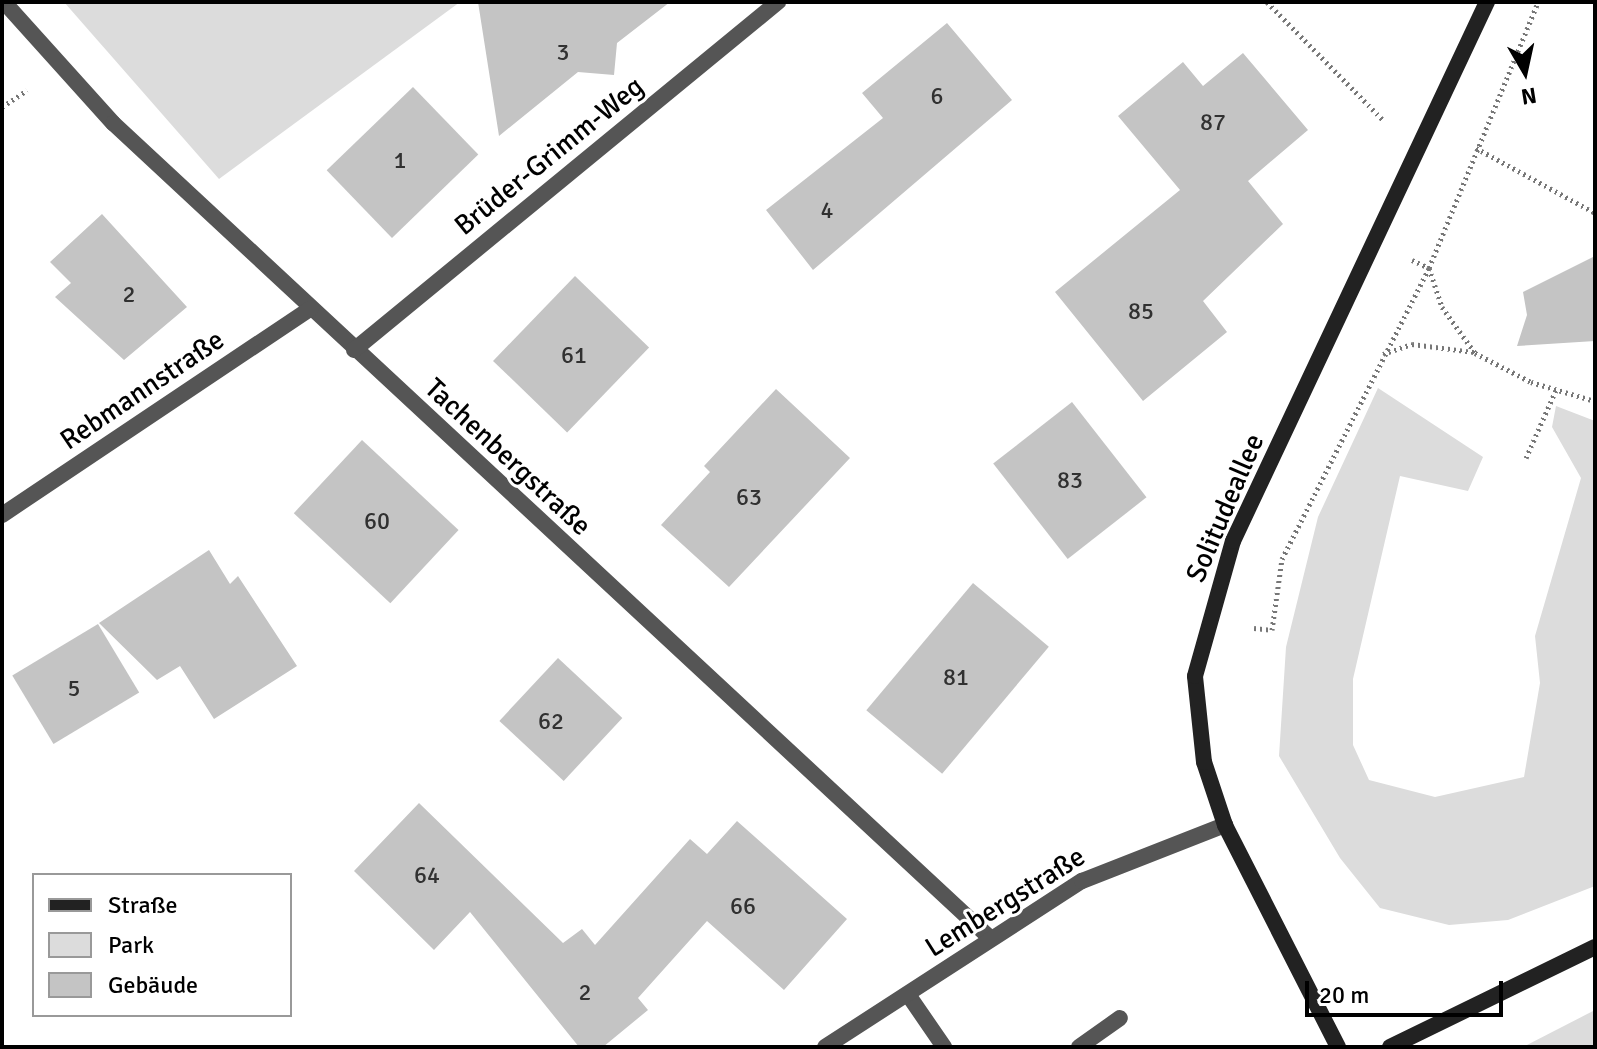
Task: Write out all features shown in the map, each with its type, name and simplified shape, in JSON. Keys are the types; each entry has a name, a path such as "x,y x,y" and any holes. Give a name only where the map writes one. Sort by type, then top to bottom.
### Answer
{"main road":[{"name":"Solitudeallee","path":"1338,1047 1225,825 1196,716 1195,676 1205,623 1233,541 1376,244 1487,2"},
{"path":"1390,1047 1595,947"}],"street":[{"name":"Tachenbergstraße","path":"4,2 113,123 989,937"},
{"name":"Brüder-Grimm-Weg","path":"354,350 778,2"},
{"name":"Rebmannstraße","path":"2,515 311,308"},
{"name":"Lembergstraße","path":"825,1047 909,996 989,937 1082,881 1225,825"},
{"path":"909,996 944,1047"},
{"path":"1079,1047 1120,1018"}],"path":[{"path":"1267,2 1416,154"},
{"path":"1205,623 1272,630 1282,559 1382,354 1429,268 1538,2"},
{"path":"1476,148 1595,213"},
{"path":"1376,244 1429,268 1442,307 1475,353"},
{"path":"1382,354 1412,344 1475,353 1556,390 1595,401"},
{"path":"1526,458 1556,390"}],"green space":[{"path":"64,2 460,2 219,179"},
{"path":"1378,388 1483,457 1468,491 1400,476 1353,679 1353,745 1369,780 1435,797 1524,777 1540,683 1535,636 1581,478 1552,427 1556,406 1595,421 1595,886 1508,920 1449,925 1380,908 1340,858 1279,756 1286,647 1318,517"},
{"path":"1595,1010 1595,1047 1523,1047"}],"building":[{"path":"478,2 670,2 617,43 614,75 578,72 499,136"},
{"path":"947,23 1012,100 813,270 766,210 883,118 862,93"},
{"path":"1243,53 1308,130 1248,181 1283,224 1203,301 1227,332 1143,401 1055,292 1180,190 1118,116 1183,62 1203,86"},
{"path":"413,87 478,155 392,238 327,170"},
{"path":"102,214 187,307 124,360 55,297 71,283 50,262"},
{"path":"1595,256 1595,341 1517,346 1527,315 1523,292"},
{"path":"575,276 649,348 567,432 493,361"},
{"path":"776,389 850,458 729,587 661,525 710,472 704,466"},
{"path":"1072,402 1146,497 1068,559 993,464"},
{"path":"362,440 459,530 390,603 294,513"},
{"path":"209,550 230,584 238,576 297,666 214,719 180,666 157,680 99,623"},
{"path":"973,583 1049,647 942,774 866,710"},
{"path":"98,624 139,693 53,744 12,676"},
{"path":"558,658 622,718 564,781 499,721"},
{"path":"419,803 563,943 582,929 595,945 690,839 707,854 737,821 847,919 784,990 707,921 638,998 648,1010 603,1047 579,1047 470,912 434,950 354,871"}]}
